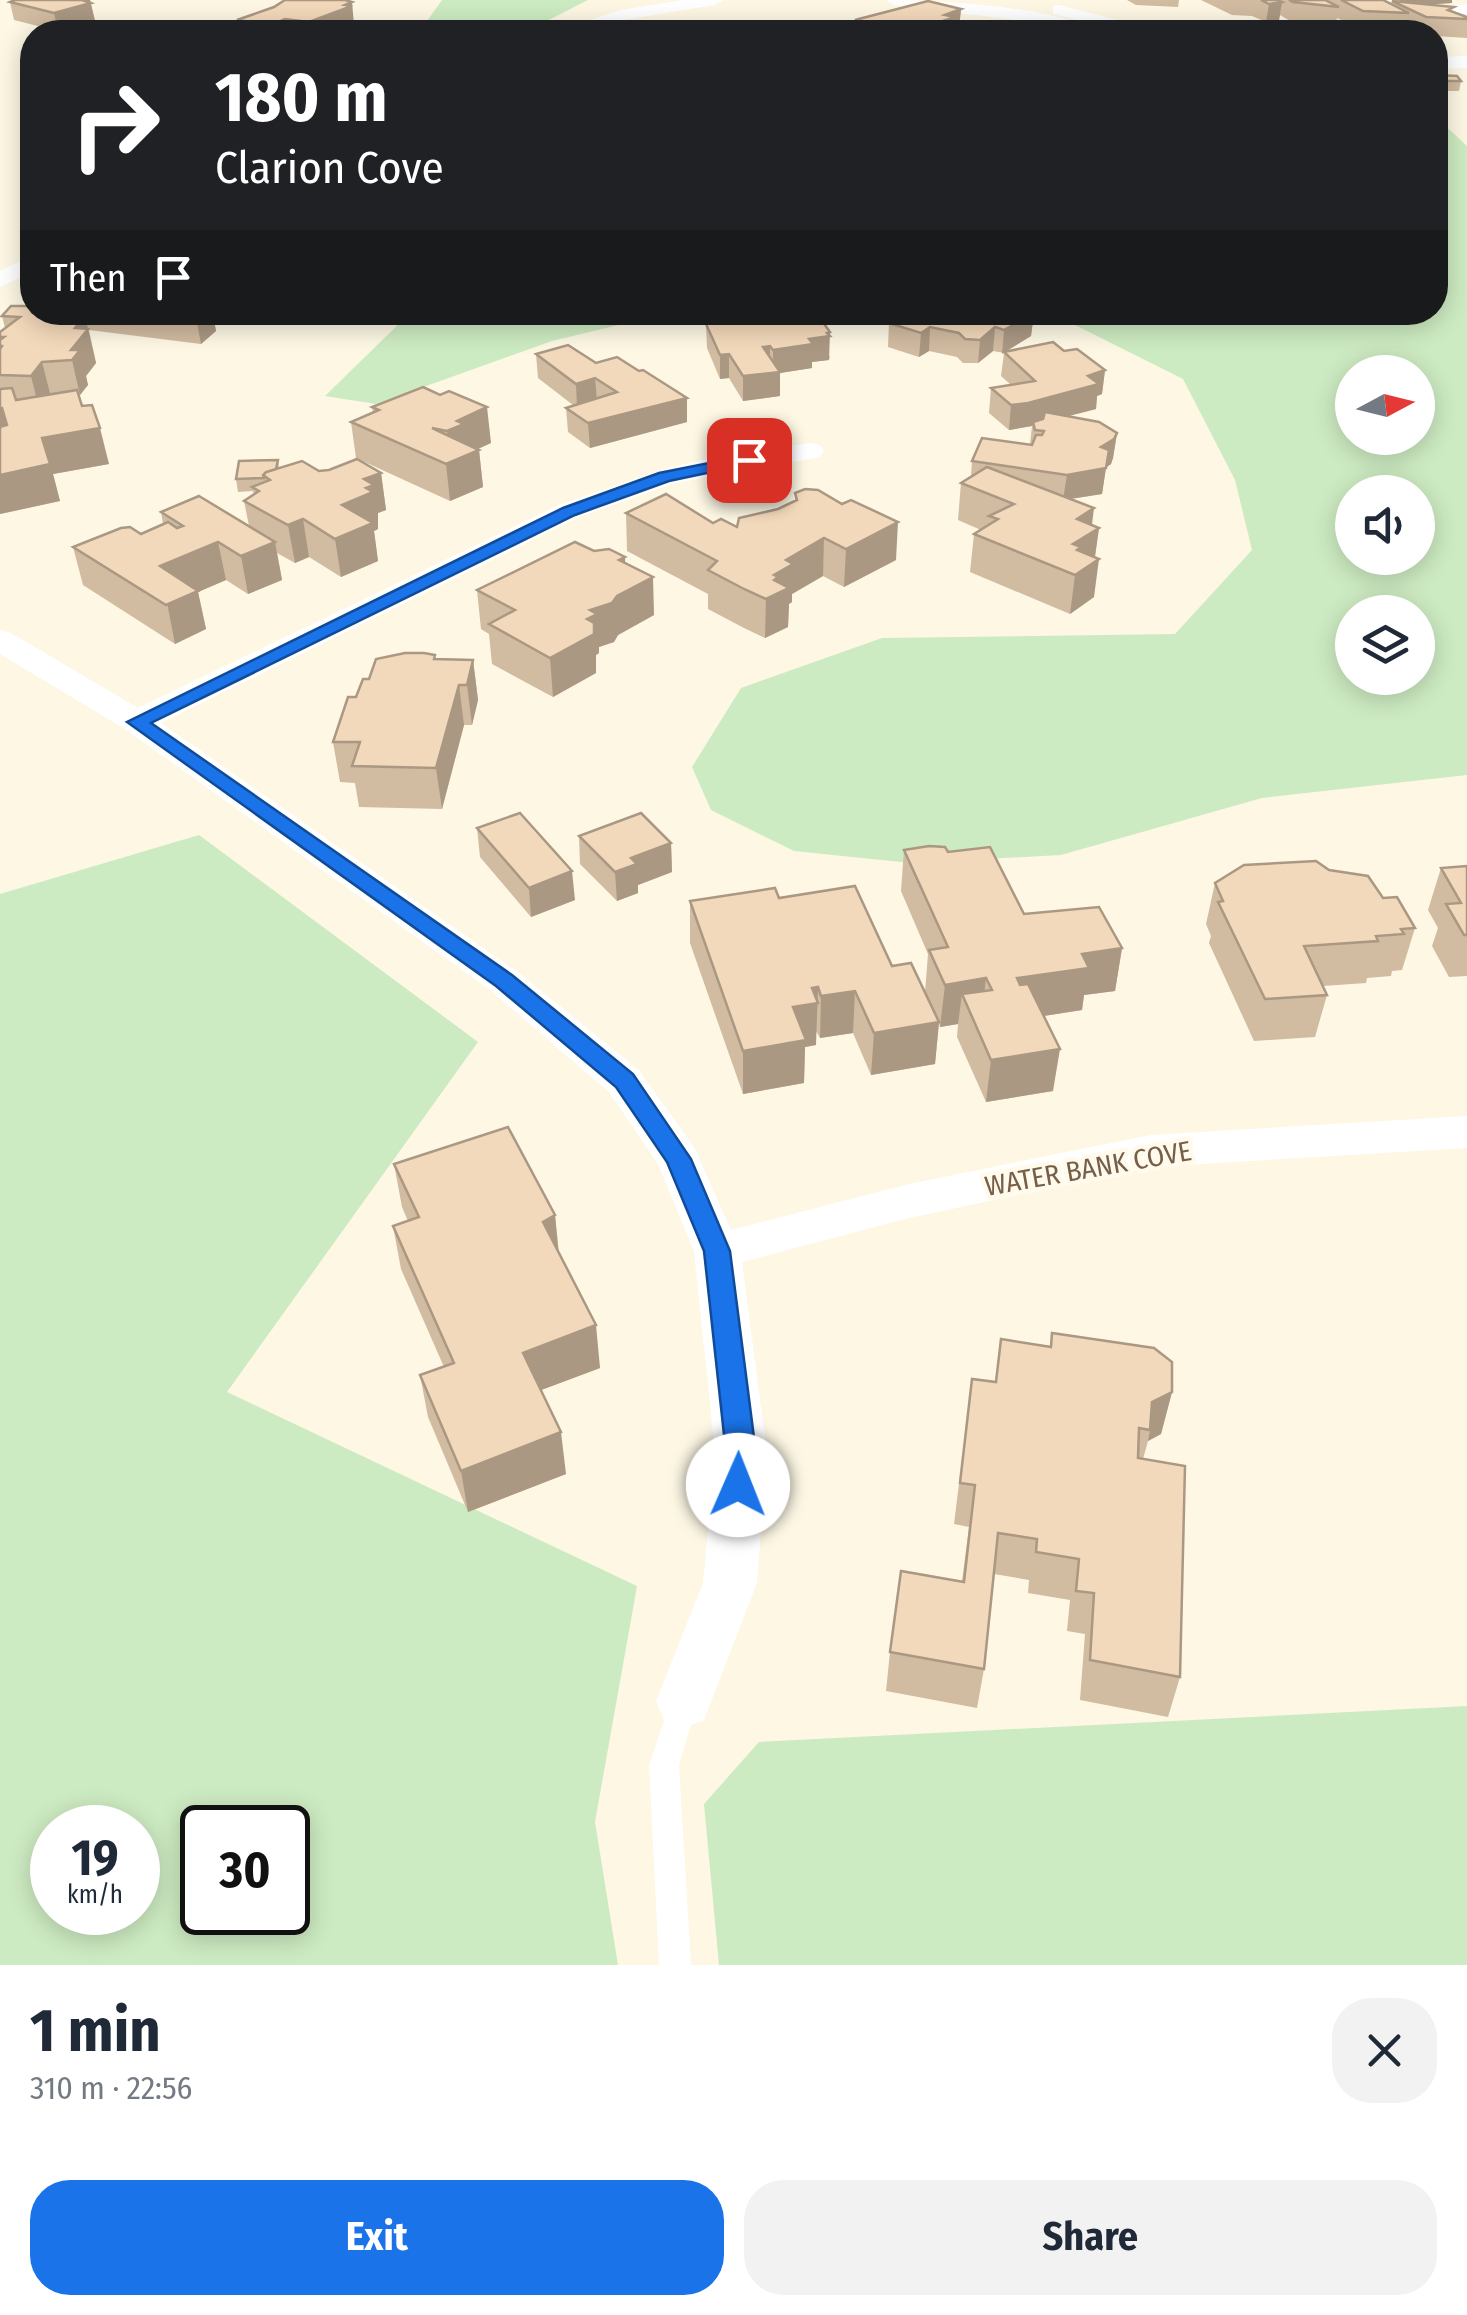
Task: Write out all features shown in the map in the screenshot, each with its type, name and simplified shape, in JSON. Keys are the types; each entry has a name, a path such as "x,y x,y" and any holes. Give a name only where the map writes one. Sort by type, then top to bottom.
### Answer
{"street":[{"path":"607,20 715,0"},
{"path":"894,0 1040,20"},
{"path":"1001,0 1095,20"},
{"path":"1307,0 1463,14"},
{"path":"137,722 569,511 682,472 810,451"},
{"path":"0,640 137,722 504,980 624,1080 678,1159 717,1251 741,1453 730,1583 684,1701"},
{"name":"WATER BANK COVE","path":"717,1251 909,1202 1151,1151 1467,1132"}],"lane":[{"path":"676,1965 664,1765 684,1701"}],"green space":[{"path":"442,0 588,0 549,20 428,20"},
{"path":"1448,128 1467,146 1467,775 1262,798 1061,855 911,863 794,851 711,810 692,767 741,688 882,638 1175,634 1252,550 1235,480 1183,379 1075,325 1448,325"},
{"path":"398,325 618,325 552,341 376,404 325,396"},
{"path":"199,835 478,1042 227,1392 637,1586 595,1822 618,1965 0,1965 0,894"},
{"path":"1467,1706 1467,1965 719,1965 704,1804 759,1742"}],"building":[{"path":"285,0 352,2 345,5 352,6 314,20 237,20"},
{"path":"1289,0 1325,0 1339,7 1293,2"},
{"path":"1341,0 1383,0 1409,13 1363,11"},
{"path":"928,1 961,9 945,15 955,17 946,20 855,20"},
{"path":"1392,1 1454,7 1448,10 1467,19 1426,17"},
{"path":"10,2 91,3 54,13"},
{"path":"11,306 20,306 20,317 2,316"},
{"path":"20,317 20,325 78,325 75,328 88,329 71,350 80,350 72,360 42,362 31,376 0,375 0,340 4,337 0,337 0,332"},
{"path":"706,325 825,325 830,332 830,336 809,339 813,344 773,350 763,347 780,372 743,376 729,354 720,355"},
{"path":"895,325 1013,325 1004,330 995,327 980,340 930,327 921,333"},
{"path":"1053,342 1064,351 1077,349 1105,370 1088,376 1099,384 1011,405 991,388 1035,381 1004,352"},
{"path":"568,345 596,363 617,357 687,398 588,423 566,408 617,392 595,378 576,384 536,354"},
{"path":"423,387 440,395 449,391 487,407 457,421 464,424 447,431 432,428 479,450 446,464 351,422 379,410 372,407"},
{"path":"12,388 16,400 77,390 82,406 92,405 100,428 42,438 50,464 0,475 0,427 7,425 0,408 0,389"},
{"path":"1045,412 1099,422 1117,433 1101,447 1109,450 1106,468 1067,475 972,461 982,438 1032,445 1036,435 1044,431 1035,430 1033,422 1043,419"},
{"path":"357,459 381,473 364,479 374,485 366,488 373,492 342,505 373,523 335,539 303,519 288,525 244,501 259,491 252,487 270,480 263,475 266,472 302,461 319,471 329,470"},
{"path":"278,460 276,469 266,472 264,478 236,479 239,461"},
{"path":"987,467 1094,508 1077,519 1099,528 1073,544 1081,547 1077,550 1099,559 1075,575 974,534 998,519 989,516 1014,504 961,483"},
{"path":"818,490 842,504 851,500 898,522 846,549 824,538 786,560 793,564 774,575 778,577 774,580 789,588 766,599 708,570 717,561 626,513 666,494 713,523 721,519 737,527 739,518 778,509 797,500 795,493"},
{"path":"199,496 275,542 241,556 218,542 160,566 198,591 166,605 73,547 121,528 130,527 141,534 168,522 177,528 183,526 161,512"},
{"path":"575,542 594,551 609,549 625,557 619,560 653,577 617,596 612,603 590,610 597,614 587,619 594,623 594,634 550,658 489,624 515,610 477,590"},
{"path":"405,653 473,660 467,685 459,685 436,768 352,766 360,742 333,742 348,697 356,697 363,679 369,679 376,659"},
{"path":"520,813 572,871 529,888 477,828"},
{"path":"641,813 671,843 631,858 637,864 615,872 579,836"},
{"path":"945,847 948,852 990,847 1024,914 1099,907 1122,948 1082,954 1089,968 1017,978 1020,985 1028,984 1060,1049 991,1060 962,994 992,990 986,978 945,985 929,950 948,947 904,850"},
{"path":"1316,861 1329,870 1368,876 1383,898 1397,897 1415,928 1401,929 1404,934 1376,936 1378,941 1304,946 1327,995 1265,999 1218,902 1223,901 1215,883 1244,865"},
{"path":"1467,866 1464,935 1446,904 1461,903 1441,868"},
{"path":"855,886 892,966 911,963 939,1022 874,1033 855,991 821,996 818,987 812,988 818,1003 793,1007 806,1040 743,1051 690,901 775,888 779,898"},
{"path":"508,1127 555,1215 543,1222 596,1325 523,1353 561,1432 461,1471 420,1375 454,1363 393,1226 419,1217 394,1164"},
{"path":"1052,1333 1154,1348 1172,1362 1172,1392 1152,1402 1150,1430 1139,1428 1138,1458 1185,1466 1180,1677 1090,1660 1094,1593 1076,1591 1079,1559 1036,1552 1037,1539 998,1533 984,1669 890,1652 901,1571 964,1582 975,1485 960,1483 972,1379 996,1382 1001,1339 1051,1347"}],"route":[{"path":"738,1485 741,1453 717,1251 678,1159 624,1080 504,980 137,722 569,511 665,477 749,460"}]}
